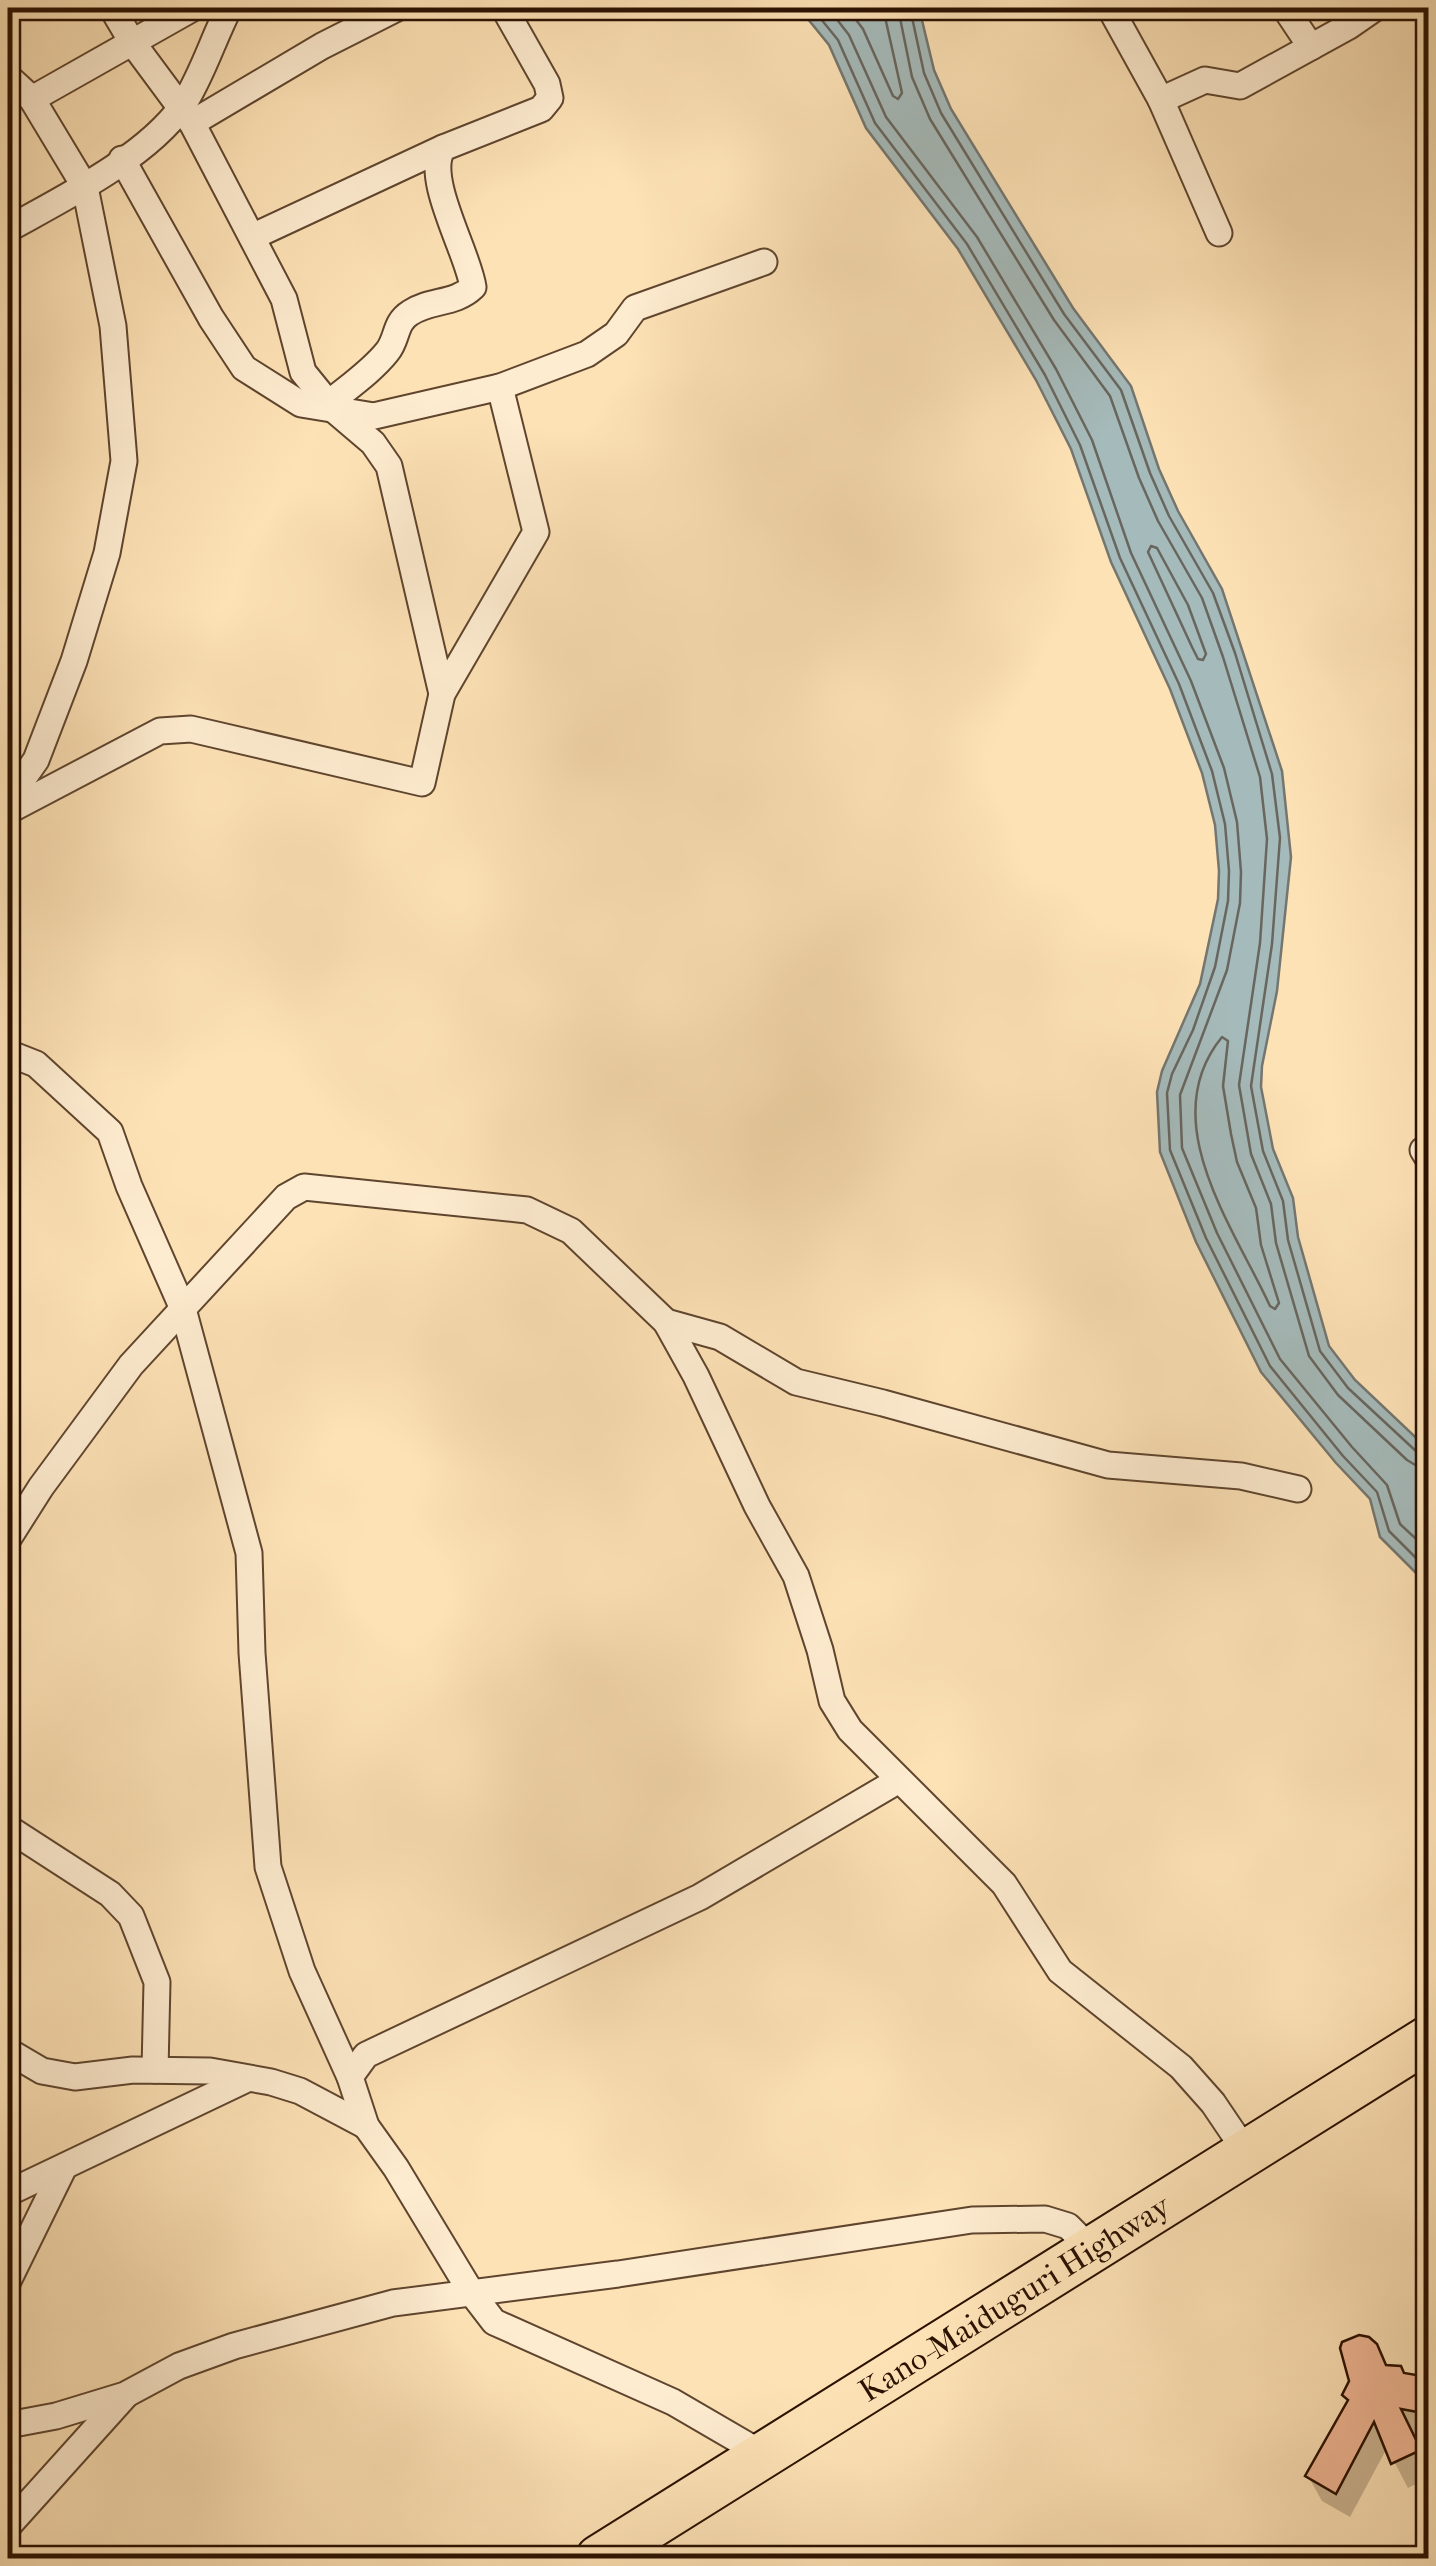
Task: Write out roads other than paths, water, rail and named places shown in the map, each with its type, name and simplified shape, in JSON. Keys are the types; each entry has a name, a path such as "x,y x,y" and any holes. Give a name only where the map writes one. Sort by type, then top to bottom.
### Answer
{"highway":[{"name":"Kano-Maiduguri Highway","path":"599,2558 1428,2039"}],"street":[{"path":"112,8 132,42 187,114 252,237 284,299 303,372 331,406 373,443 389,466 442,694"},
{"path":"32,99 192,8"},
{"path":"187,114 229,8"},
{"path":"8,229 85,187 187,114 398,8"},
{"path":"252,237 442,148 541,110 550,98 548,84 504,8"},
{"path":"1110,8 1161,100 1219,232"},
{"path":"1285,8 1311,47"},
{"path":"1161,100 1205,80 1240,86 1376,8"},
{"path":"8,77 32,99 85,187 112,326 124,461 106,553 74,661 36,760 8,800"},
{"path":"331,406 388,351 396,326 407,314 430,303 462,298 473,287 438,183 436,157 442,148"},
{"path":"122,159 210,318 244,368 301,404 374,416 500,388 587,354 616,334 636,308 764,262"},
{"path":"8,811 160,730 191,729 422,783 442,694 536,532 500,388"},
{"path":"8,1052 36,1064 110,1132 129,1186 183,1309 249,1554 268,1867 302,1971 350,2076 366,2126 494,2322 673,2402 764,2456"},
{"path":"8,1539 41,1486 131,1365 286,1197 304,1188 528,1210 571,1231 666,1322 796,1576 832,1701 850,1730 1004,1884 1060,1971 1181,2067 1212,2102 1238,2140 1242,2155"},
{"path":"666,1322 720,1337 796,1382 1108,1466 1241,1476 1298,1489"},
{"path":"350,2076 366,2055 700,1897 900,1780"},
{"path":"8,1828 110,1894 132,1916 157,1982 155,2070"},
{"path":"8,2051 42,2071 74,2077 210,2070 271,2082 300,2091 366,2126"},
{"path":"8,2193 247,2079"},
{"path":"8,2281 63,2169"},
{"path":"8,2425 56,2416 125,2395 179,2366 234,2346 393,2303 618,2274 972,2220 1045,2218 1068,2226 1092,2250"},
{"path":"8,2526 125,2395"}],"water":[{"path":"799,8 919,8 934,70 951,109 1073,308 1131,386 1159,469 1222,589 1282,771 1291,857 1277,991 1262,1066 1261,1087 1273,1149 1293,1198 1298,1237 1329,1346 1355,1380 1428,1449 1428,1585 1380,1537 1370,1499 1261,1372 1196,1242 1160,1152 1157,1092 1162,1071 1200,984 1218,899 1219,871 1215,825 1202,773 1170,689 1111,562 1071,449 1036,380 958,249 866,128 829,45"}]}
